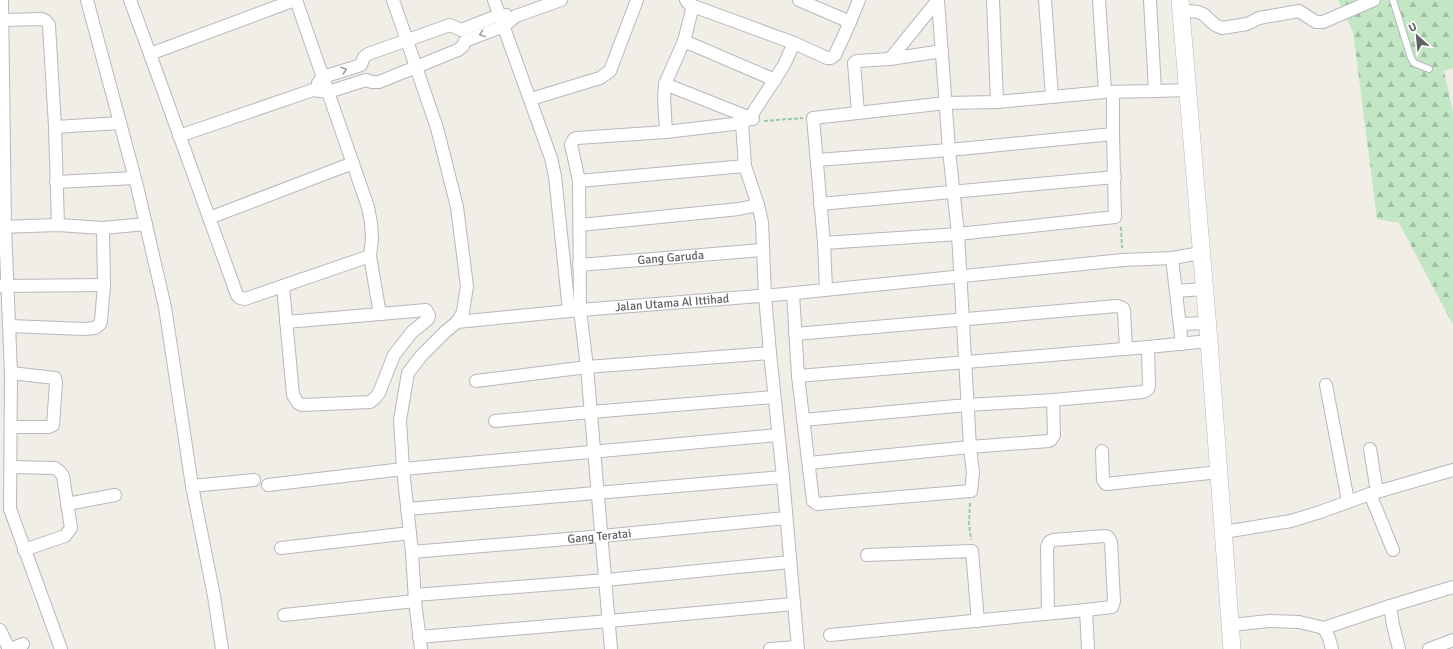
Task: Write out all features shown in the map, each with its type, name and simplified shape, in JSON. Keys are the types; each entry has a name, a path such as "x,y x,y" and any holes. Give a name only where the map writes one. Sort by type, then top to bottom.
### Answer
{"main road":[{"path":"1180,5 1209,341 1232,649"}],"street":[{"path":"2,0 4,286 10,326 11,373 10,468 5,510 24,550 61,649"},
{"path":"87,0 146,224 165,307 192,486 214,596 222,649"},
{"path":"130,0 237,295 240,298 245,299 370,256"},
{"path":"150,54 295,0 368,207 372,239 370,256 380,314"},
{"path":"393,0 437,128 457,207 467,286 463,312 457,322 421,356 408,373 400,420 403,469 420,643 609,621 794,604"},
{"path":"494,0 531,99 551,158 555,176 574,311 587,367 611,649"},
{"path":"366,80 361,65 364,57 368,54 450,25 463,35 504,26 516,16 561,0"},
{"path":"531,99 606,75 610,71 637,0"},
{"path":"798,0 850,22"},
{"path":"666,132 664,98 665,84 684,40 689,3 794,43 827,58 831,58 834,55 850,22 859,0"},
{"path":"789,294 795,334 798,376 813,500 817,504 971,491 973,473 967,405 964,320 938,0"},
{"path":"890,58 938,0"},
{"path":"993,0 998,102"},
{"path":"1045,0 1052,97"},
{"path":"824,243 958,234 1115,217 1113,134 1110,92 1098,0"},
{"path":"1150,0 1155,91"},
{"path":"1180,5 1203,14 1218,27 1227,28 1247,24 1260,18 1299,11 1316,22 1323,22 1374,0"},
{"path":"463,35 499,15 516,16"},
{"path":"3,20 42,19 46,21 48,25 55,127 58,225"},
{"path":"179,136 313,90 328,92 366,80 379,82 458,50 463,46 463,35"},
{"path":"684,40 775,80"},
{"path":"770,649 797,648 786,518 773,397 768,295 762,250 762,222 745,166 751,121 784,65 794,43"},
{"path":"858,113 854,63 857,61 942,52"},
{"path":"313,90 323,77 361,65"},
{"path":"665,84 751,121"},
{"path":"826,289 818,160 813,118 946,103 998,102 1110,92 1187,90"},
{"path":"574,311 579,265 580,224 579,181 571,147 574,139 666,132 751,121"},
{"path":"55,127 120,123"},
{"path":"818,160 949,150 1113,134"},
{"path":"209,218 353,163"},
{"path":"579,181 745,166"},
{"path":"820,204 1114,177"},
{"path":"56,182 134,178"},
{"path":"580,224 758,206"},
{"path":"3,227 58,225 103,228 146,224"},
{"path":"10,326 84,329 95,328 100,324 104,286 103,228"},
{"name":"Gang Garuda","path":"579,265 762,250"},
{"name":"Jalan Utama Al Ittihad","path":"457,322 789,294 826,289 1123,260 1172,258 1201,253"},
{"path":"1172,258 1182,344"},
{"path":"4,286 104,286"},
{"path":"283,286 286,322 293,396 302,405 370,402 379,393 394,355 412,332 428,319 429,315 426,310 286,322"},
{"path":"1176,292 1204,289"},
{"path":"795,334 1120,307 1124,311 1126,348"},
{"path":"1180,324 1207,323"},
{"path":"798,376 1209,341"},
{"path":"803,420 1146,391 1149,386 1148,347"},
{"path":"476,381 587,367 770,353"},
{"path":"11,373 55,378 56,383 53,424 49,427 11,427"},
{"path":"1326,385 1348,501"},
{"path":"495,421 773,397"},
{"path":"809,463 970,447 1049,441 1054,435 1053,400"},
{"path":"268,485 403,469 594,453 778,435"},
{"path":"1370,449 1374,493 1393,550"},
{"path":"1102,451 1103,480 1106,484 1219,472"},
{"path":"10,468 55,468 63,476 71,528 69,532 65,536 24,550"},
{"path":"1224,532 1291,521 1348,501 1453,470"},
{"path":"407,509 782,477"},
{"path":"192,486 254,480"},
{"path":"67,504 115,495"},
{"name":"Gang Teratai","path":"412,552 602,536 786,518"},
{"path":"281,548 410,533"},
{"path":"830,635 978,621 1048,614 1086,610 1108,608 1113,604 1111,542 1108,537 1053,540 1049,542 1046,548 1048,614"},
{"path":"867,555 972,551 978,621"},
{"path":"284,615 415,598 790,562"},
{"path":"1231,625 1276,621 1299,622 1324,628 1453,587"},
{"path":"1390,606 1399,649"},
{"path":"1086,610 1088,649"},
{"path":"1324,628 1332,649"},
{"path":"0,630 10,649 24,644"},
{"path":"1429,649 1453,640"}],"lane":[{"path":"1393,0 1411,58 1414,63 1429,69"}],"path":[{"path":"751,121 813,118"},
{"path":"1115,217 1120,222 1123,260"},
{"path":"971,491 969,524 972,551"}],"green space":[{"path":"1338,0 1453,0 1453,68 1444,71 1453,112 1452,323 1399,223 1377,219 1353,32"}]}
